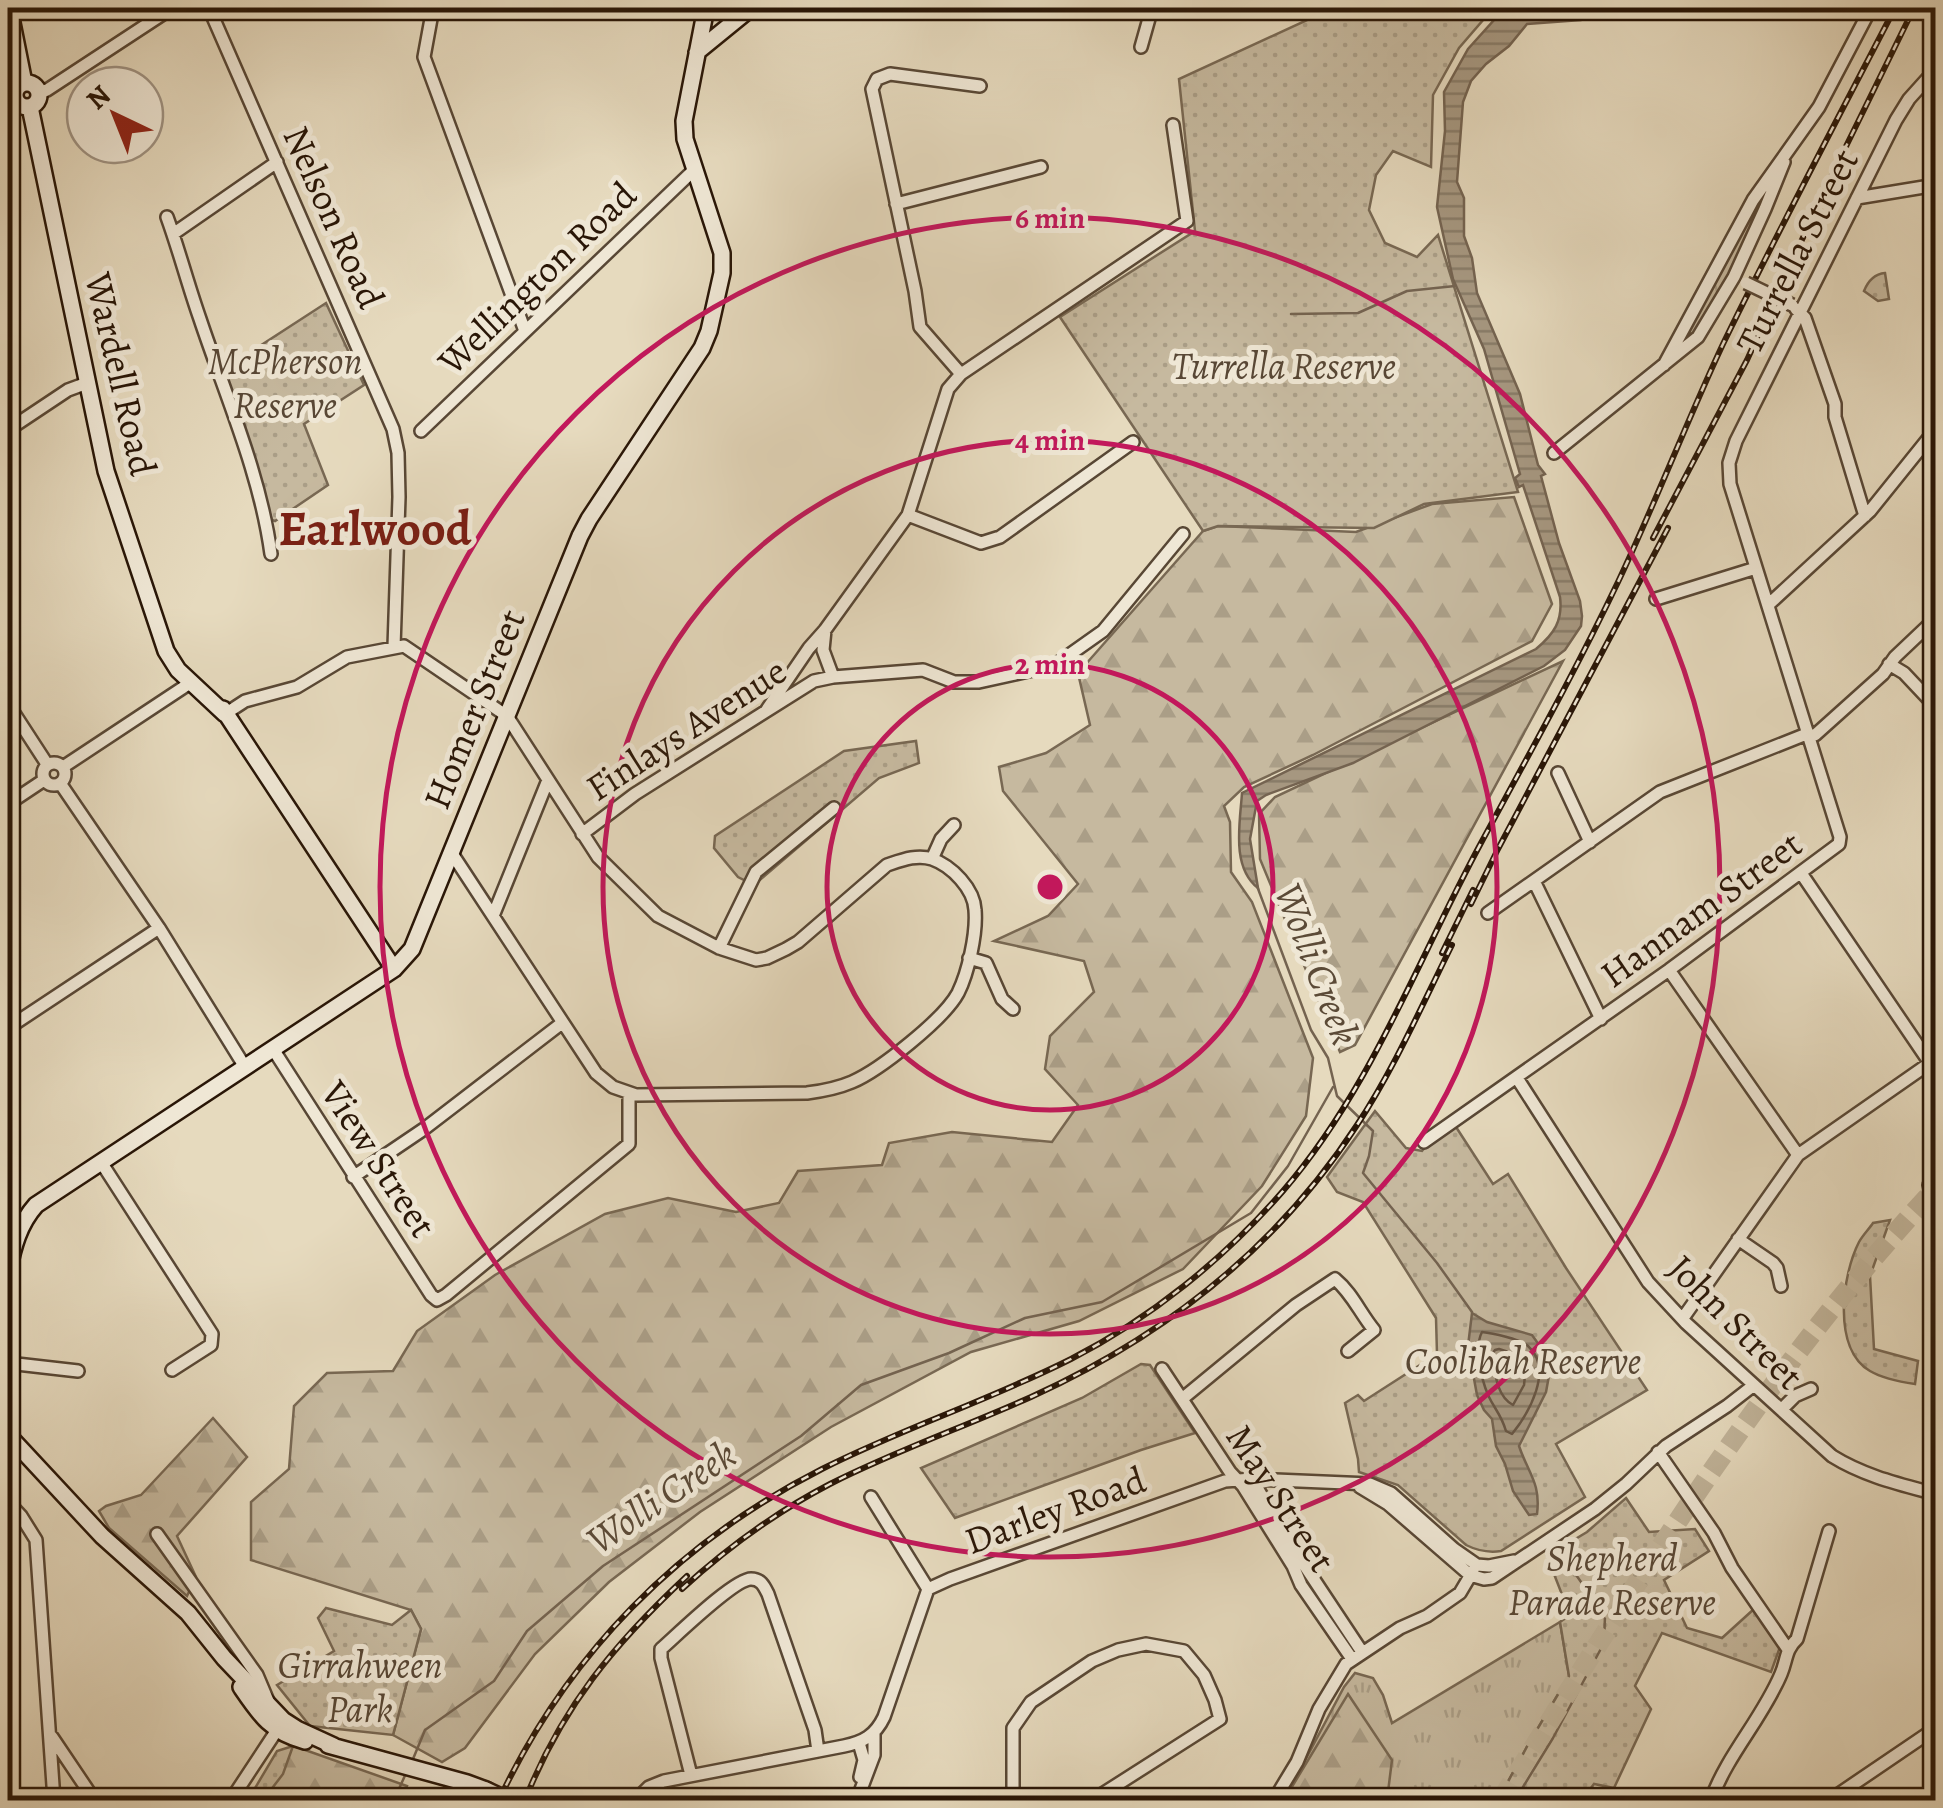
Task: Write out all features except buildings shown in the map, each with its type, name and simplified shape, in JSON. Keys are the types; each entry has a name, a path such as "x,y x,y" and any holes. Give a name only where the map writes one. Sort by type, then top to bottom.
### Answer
{"main road":[{"name":"Wardell Road","path":"10,8 24,83 16,90 15,98 19,104 34,100 106,470 166,651 190,683 225,714"},
{"path":"708,8 735,21"},
{"name":"Homer Street","path":"8,1272 20,1230 32,1209 394,969 417,939 580,536 694,363 709,331 722,273 722,254 685,139 684,122 708,8"},
{"path":"697,52 751,8"},
{"name":"Wardell Road","path":"166,651 220,702 394,969"},
{"path":"8,1435 102,1536 188,1613 224,1658 266,1722 486,1790 506,1800"},
{"path":"8,1448 8,1476"},
{"path":"224,1658 242,1667 280,1725"}],"street":[{"path":"34,100 172,8"},
{"name":"Nelson Road","path":"209,8 393,429 398,453 394,647"},
{"path":"433,8 424,57 524,332"},
{"path":"1140,46 1152,8"},
{"path":"1664,365 1743,217 1819,107 1871,8"},
{"name":"Turrella Street","path":"1728,469 1736,441 1796,309 1902,109 1936,69"},
{"path":"961,374 920,327 872,89 877,79 890,74 980,86"},
{"path":"766,711 908,515 948,389 961,374 1187,221 1173,125"},
{"path":"1554,453 1698,336 1740,280 1788,148"},
{"path":"173,234 277,162"},
{"path":"896,204 1042,168"},
{"name":"Wellington Road","path":"421,432 694,169"},
{"path":"1858,198 1936,184"},
{"path":"167,216 236,419 272,554"},
{"path":"1740,280 1796,309 1805,318 1835,404 1835,417 1866,516"},
{"path":"8,430 68,390 87,383"},
{"path":"1768,605 1866,516 1934,436"},
{"path":"908,515 982,543 1000,537 1133,442"},
{"name":"Hannam Street","path":"1424,1142 1669,970 1836,848 1840,840 1728,469"},
{"name":"Finlays Avenue","path":"582,834 636,794 814,682 923,670 954,682 979,682 1055,665 1102,631 1183,534"},
{"path":"1656,600 1756,568"},
{"path":"1488,913 1660,792 1815,735 1883,674 1933,621"},
{"path":"825,630 823,650 833,677"},
{"path":"225,714 245,701 297,686 347,657 404,646 507,716 598,858 658,916 719,948 756,960 767,958 798,942 888,865 904,858 932,859 962,880 974,901 969,958 960,989 946,1011 875,1070 852,1082 808,1093 629,1094 613,1088 596,1074 451,852"},
{"path":"1890,664 1936,707"},
{"path":"63,767 190,683"},
{"path":"8,704 47,764"},
{"path":"47,764 63,767 65,774 60,784"},
{"path":"47,764 42,773 44,780 60,784"},
{"path":"1558,773 1590,842"},
{"path":"8,804 44,780"},
{"path":"493,916 548,780"},
{"path":"60,784 159,928 246,1066"},
{"path":"719,948 756,872 834,808"},
{"path":"932,859 954,825"},
{"path":"1683,1318 1798,1155 1933,1067 1802,872"},
{"path":"1534,881 1601,1019"},
{"path":"8,1028 159,928"},
{"path":"969,958 986,963 1002,999 1013,1009"},
{"path":"1669,970 1798,1155"},
{"path":"353,1177 424,1129 562,1022"},
{"name":"View Street","path":"272,1049 437,1300 630,1144 629,1094"},
{"name":"John Street","path":"1517,1078 1648,1282 1686,1323 1832,1456 1878,1479 1936,1494"},
{"path":"101,1162 212,1334 211,1345 172,1370"},
{"path":"1738,1238 1776,1266 1781,1286"},
{"path":"1182,1399 1296,1305 1335,1279 1348,1290 1374,1330 1348,1351"},
{"path":"8,1363 78,1371"},
{"name":"May Street","path":"1162,1368 1293,1566 1301,1585 1357,1655"},
{"path":"1274,1800 1346,1664 1452,1599 1474,1570 1484,1579 1492,1578 1605,1502 1658,1452 1754,1384"},
{"path":"1782,1409 1795,1396 1811,1389"},
{"path":"1658,1452 1787,1648"},
{"name":"May Street","path":"1252,1478 1357,1655"},
{"name":"Darley Road","path":"856,1800 874,1756 874,1734 884,1717 928,1589 950,1579 1191,1492 1252,1478 1356,1485 1388,1504 1474,1570"},
{"path":"871,1497 928,1589"},
{"path":"8,1502 36,1540 54,1800"},
{"path":"1711,1800 1716,1784 1783,1670 1787,1648 1796,1639 1829,1531"},
{"path":"157,1534 242,1667"},
{"path":"691,1775 661,1650 710,1605 744,1580 754,1578 762,1582 768,1594 815,1730 818,1751"},
{"path":"1013,1800 1013,1728 1031,1702 1092,1661 1118,1650 1146,1644 1184,1651 1204,1675 1220,1719 1092,1800"},
{"path":"231,1800 280,1725"},
{"path":"1830,1800 1936,1728"},
{"path":"50,1734 90,1792"},
{"path":"636,1800 654,1784 859,1743 874,1734"},
{"name":"Darley Road","path":"856,1800 864,1760 859,1743"}],"green space":[{"name":"Turrella Reserve","path":"1333,8 1500,8 1484,19 1459,48 1433,95 1431,167 1393,151 1376,175 1369,210 1385,243 1417,257 1438,235 1518,492 1424,504 1374,528 1218,526 1203,531 1060,317 1195,231 1179,79"},
{"path":"1762,196 1765,198 1728,278 1691,335 1688,332 1729,249"},
{"path":"1885,273 1889,299 1878,301 1864,291 1872,279"},
{"name":"McPherson Reserve","path":"326,303 364,385 304,424 328,485 275,521 223,370"},
{"path":"1514,497 1552,604 1532,641 1244,787 1224,806 1230,822 1231,872 1252,902 1313,1058 1306,1116 1262,1186 1183,1269 1079,1321 971,1352 831,1427 700,1512 609,1582 535,1654 465,1748 442,1762 393,1735 421,1629 411,1610 251,1560 251,1502 289,1469 294,1406 327,1373 393,1371 417,1331 495,1275 605,1214 668,1198 736,1212 779,1203 798,1171 882,1165 889,1143 952,1132 1052,1142 1078,1105 1045,1069 1050,1036 1094,992 1084,961 994,941 1048,916 1078,884 1003,791 999,767 1046,753 1090,725 1078,673 1203,531 1218,526 1356,532 1432,504"},
{"path":"1563,661 1355,1045 1340,1052 1260,859 1259,814 1275,797"},
{"path":"916,741 919,763 879,778 754,885 738,877 714,848 715,836 844,751"},
{"name":"Coolibah Reserve","path":"1375,1111 1406,1148 1422,1151 1431,1140 1456,1127 1493,1184 1508,1174 1647,1390 1556,1444 1585,1497 1501,1551 1483,1551 1466,1545 1398,1485 1359,1472 1345,1403 1358,1395 1364,1401 1437,1354 1436,1318 1363,1202 1337,1192 1327,1177"},
{"path":"1890,1220 1870,1276 1874,1349 1918,1361 1915,1384 1870,1371 1858,1360 1845,1329 1845,1292 1853,1256 1873,1223"},
{"path":"1141,1364 1150,1365 1195,1433 955,1518 921,1468 1082,1398"},
{"path":"213,1418 247,1457 177,1536 196,1577 187,1596 109,1528 99,1511 141,1495"},
{"name":"Shepherd Parade Reserve","path":"1626,1498 1649,1532 1695,1529 1709,1551 1664,1580 1687,1628 1722,1638 1754,1609 1780,1647 1771,1672 1662,1633 1635,1686 1651,1709 1614,1788 1594,1784 1582,1800 1498,1800 1569,1676 1560,1622 1570,1615 1547,1556 1587,1532"},
{"name":"Girrahween Park","path":"326,1608 392,1625 411,1610 421,1629 393,1735 310,1726 277,1685 334,1651 318,1618"},
{"path":"1560,1622 1569,1676 1498,1800 1284,1800 1355,1673 1373,1678 1392,1723"},
{"path":"1348,1694 1392,1760 1387,1800 1284,1800"},
{"path":"291,1745 407,1786 402,1800 263,1800 281,1774"},
{"path":"293,1746 283,1774 263,1800 248,1800 277,1751"}],"water":[{"path":"1514,8 1606,8 1581,20 1527,24 1471,81 1463,102 1457,182 1464,198 1464,236 1477,293 1520,394 1538,465 1545,474 1541,476 1559,543 1580,601 1581,626 1565,650 1544,666 1353,763 1257,801 1250,839 1258,888 1249,879 1241,857 1242,793 1536,649 1558,620 1560,597 1523,485 1519,487 1515,478 1520,474 1484,349 1453,279 1437,207 1445,131 1444,92 1468,49 1495,19"},
{"path":"1472,1313 1487,1322 1532,1335 1547,1356 1550,1370 1546,1392 1519,1446 1535,1486 1537,1514 1529,1515 1513,1491 1496,1446 1492,1419 1477,1395 1468,1346"}],"waterway":[{"path":"1291,314 1358,313 1407,291 1455,286"},
{"path":"1257,886 1311,1030 1328,1058 1337,1096 1373,1131 1363,1173 1472,1312"},
{"name":"Wolli Creek","path":"413,1759 425,1730 494,1681 527,1631 603,1566 801,1436 861,1385 949,1353 1025,1318 1102,1302 1251,1213 1288,1166 1333,1087"},
{"path":"1515,1800 1604,1643 1605,1616 1562,1555"},
{"name":"Wolli Creek","path":"394,1800 407,1771"}],"tunnel":[{"path":"1501,1800 1651,1561 1758,1406 1873,1258 1936,1188"}],"railway":[{"path":"499,1800 526,1747 593,1651 674,1568 720,1531 822,1469 1040,1374 1130,1325 1185,1285 1236,1240 1314,1152 1391,1023 1585,649 1632,553 1723,344 1895,8"},
{"path":"1653,538 1747,360 1914,8"},
{"path":"1471,904 1668,528"},
{"path":"1442,953 1473,890"},
{"path":"682,1589 790,1506 879,1461 1080,1373 1171,1317 1214,1285 1291,1211 1357,1125 1452,945"},
{"path":"525,1800 556,1735 592,1679 687,1576"}],"district":[{"name":"Earlwood","path":"375,529"}]}
